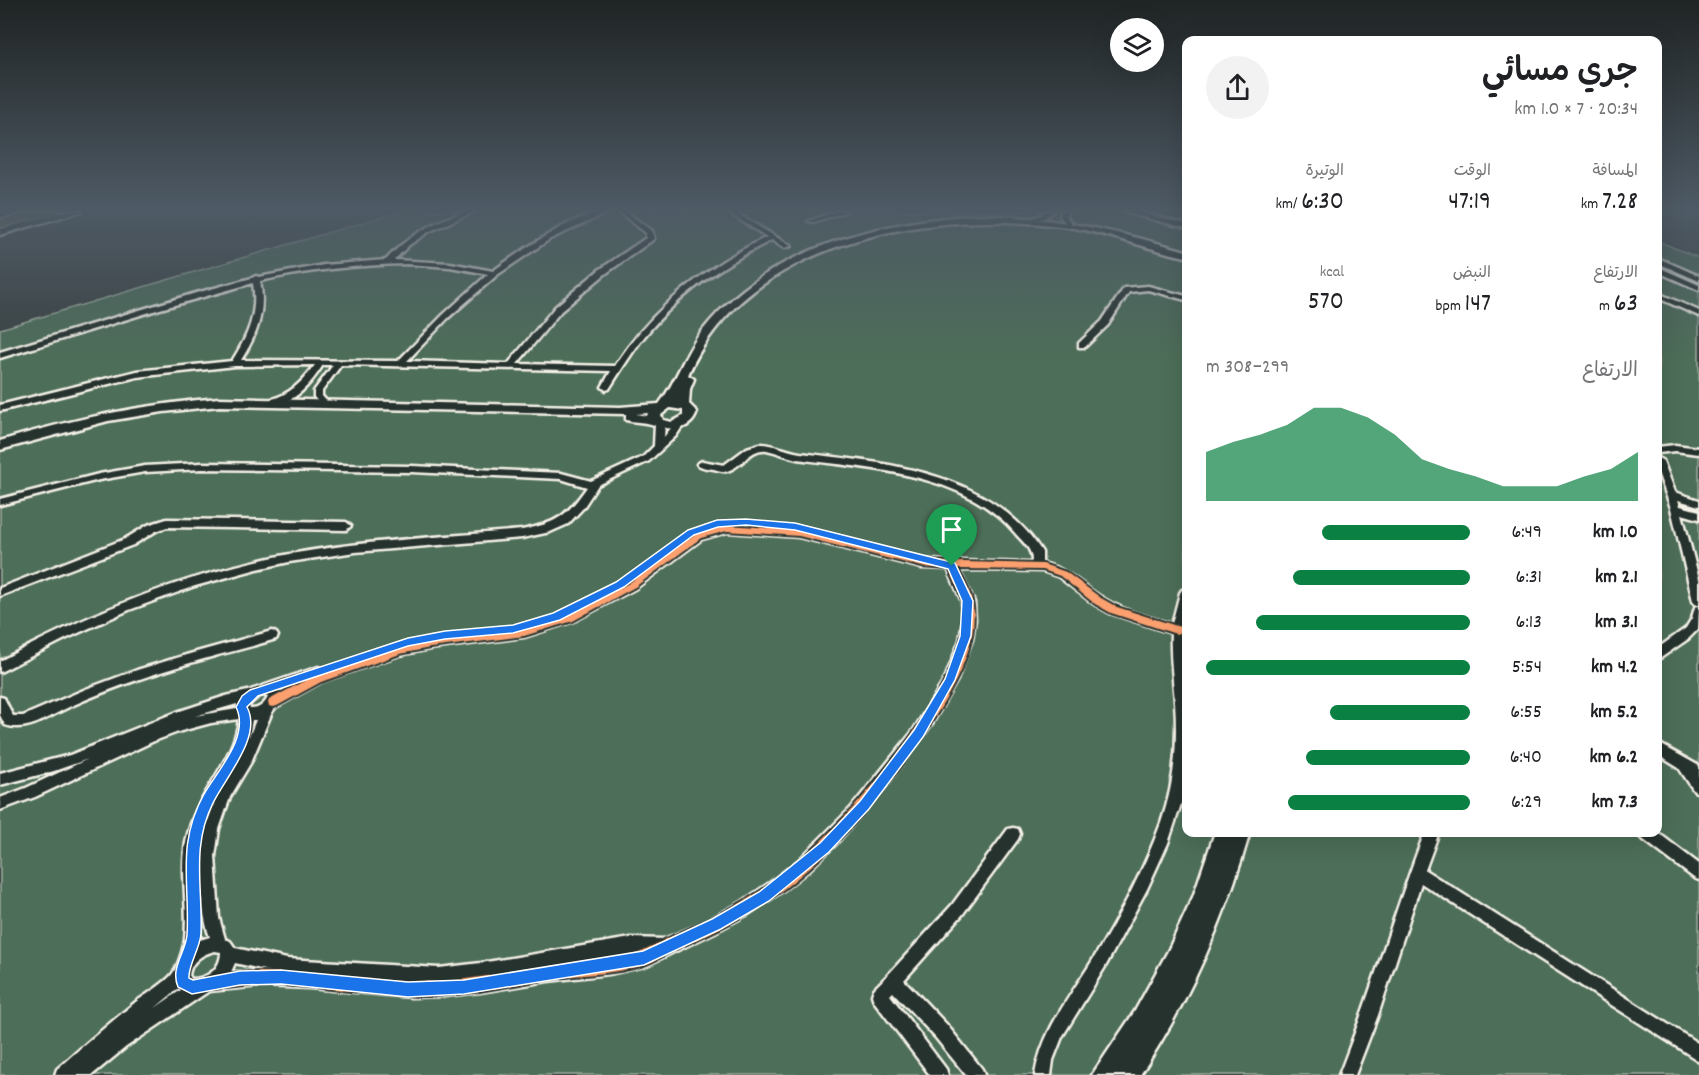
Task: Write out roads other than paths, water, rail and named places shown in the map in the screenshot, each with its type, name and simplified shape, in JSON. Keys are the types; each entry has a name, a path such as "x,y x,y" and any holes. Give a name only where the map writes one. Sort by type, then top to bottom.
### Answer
{"street":[{"path":"0,355 256,278 307,267 387,261"},
{"path":"393,261 437,263 494,273"},
{"path":"400,364 439,321 494,273 511,261"},
{"path":"510,367 558,309 618,261"},
{"path":"606,387 657,316 690,286 726,261"},
{"path":"659,446 658,423 654,413 672,396 696,348 717,321 747,293 798,261"},
{"path":"683,405 686,384 720,326 762,289 812,261"},
{"path":"1662,262 1699,279"},
{"path":"1662,271 1699,288"},
{"path":"235,363 248,342 258,318 260,297 256,278"},
{"path":"1082,345 1105,323 1127,290 1148,288 1182,297"},
{"path":"1662,299 1699,314"},
{"path":"0,408 138,374 235,363 321,362 617,369"},
{"path":"272,402 286,399 302,390 321,362"},
{"path":"325,404 318,398 318,392 339,363"},
{"path":"0,446 87,422 149,409 219,402 620,411 683,405 689,409 691,415 687,421 678,425 618,416 215,408 121,420 64,433 0,452"},
{"path":"0,667 60,636 129,607 257,565 334,551 522,534 546,529 564,521 572,514 592,485 605,477 639,464 672,434 678,425"},
{"path":"702,464 725,468 749,450 764,447 795,456 878,465 921,474 975,496 1000,513 1037,552 1037,562 1033,566"},
{"path":"1662,450 1675,448 1699,451"},
{"path":"0,502 99,477 193,466 412,469 561,476 592,485"},
{"path":"1662,471 1693,554 1699,601"},
{"path":"1672,495 1699,503"},
{"path":"1676,508 1699,515"},
{"path":"0,779 72,759 175,717 220,702 250,696 408,642 445,635 513,629 556,617 620,585 691,533 717,524 746,522 795,527 918,556 945,565 968,601 966,636 950,680 919,734 864,805 806,865 741,911 664,947 655,954 633,961 445,989 408,989 301,974 208,944 189,957"},
{"path":"0,592 129,542 152,528 167,523 346,526"},
{"path":"0,804 39,789 176,726 210,716 255,715 316,679 390,653 430,644 515,634 570,618 632,585 698,536 720,529 747,528 799,534 909,561 945,565 1033,566 1064,574 1098,601 1114,610 1176,630"},
{"path":"1182,605 1176,630 1182,733"},
{"path":"1662,651 1690,632 1699,617"},
{"path":"0,702 9,721 24,722 94,691 158,667 272,636"},
{"path":"79,1075 120,1041 204,985 226,967 225,949 215,931 212,918 208,856 212,829 224,795 246,758 275,695 269,690 264,690"},
{"path":"250,696 241,707 245,714 244,730 238,751 208,799 195,832 192,855 194,936 189,957 181,971 181,977 187,986 254,977 301,974"},
{"path":"1662,751 1699,773"},
{"path":"1043,1075 1048,1046 1119,928 1161,840 1175,800 1182,754"},
{"path":"1684,765 1699,787"},
{"path":"940,1075 880,995 964,901 1013,834"},
{"path":"1104,1075 1138,1027 1172,966 1204,897 1223,837"},
{"path":"1126,1075 1170,1005 1191,964 1222,891 1238,837"},
{"path":"1347,1075 1367,1024 1416,872 1430,837"},
{"path":"1652,837 1699,873"},
{"path":"1416,872 1699,1053"},
{"path":"63,1075 181,977"},
{"path":"893,980 941,1031 976,1075"}]}
